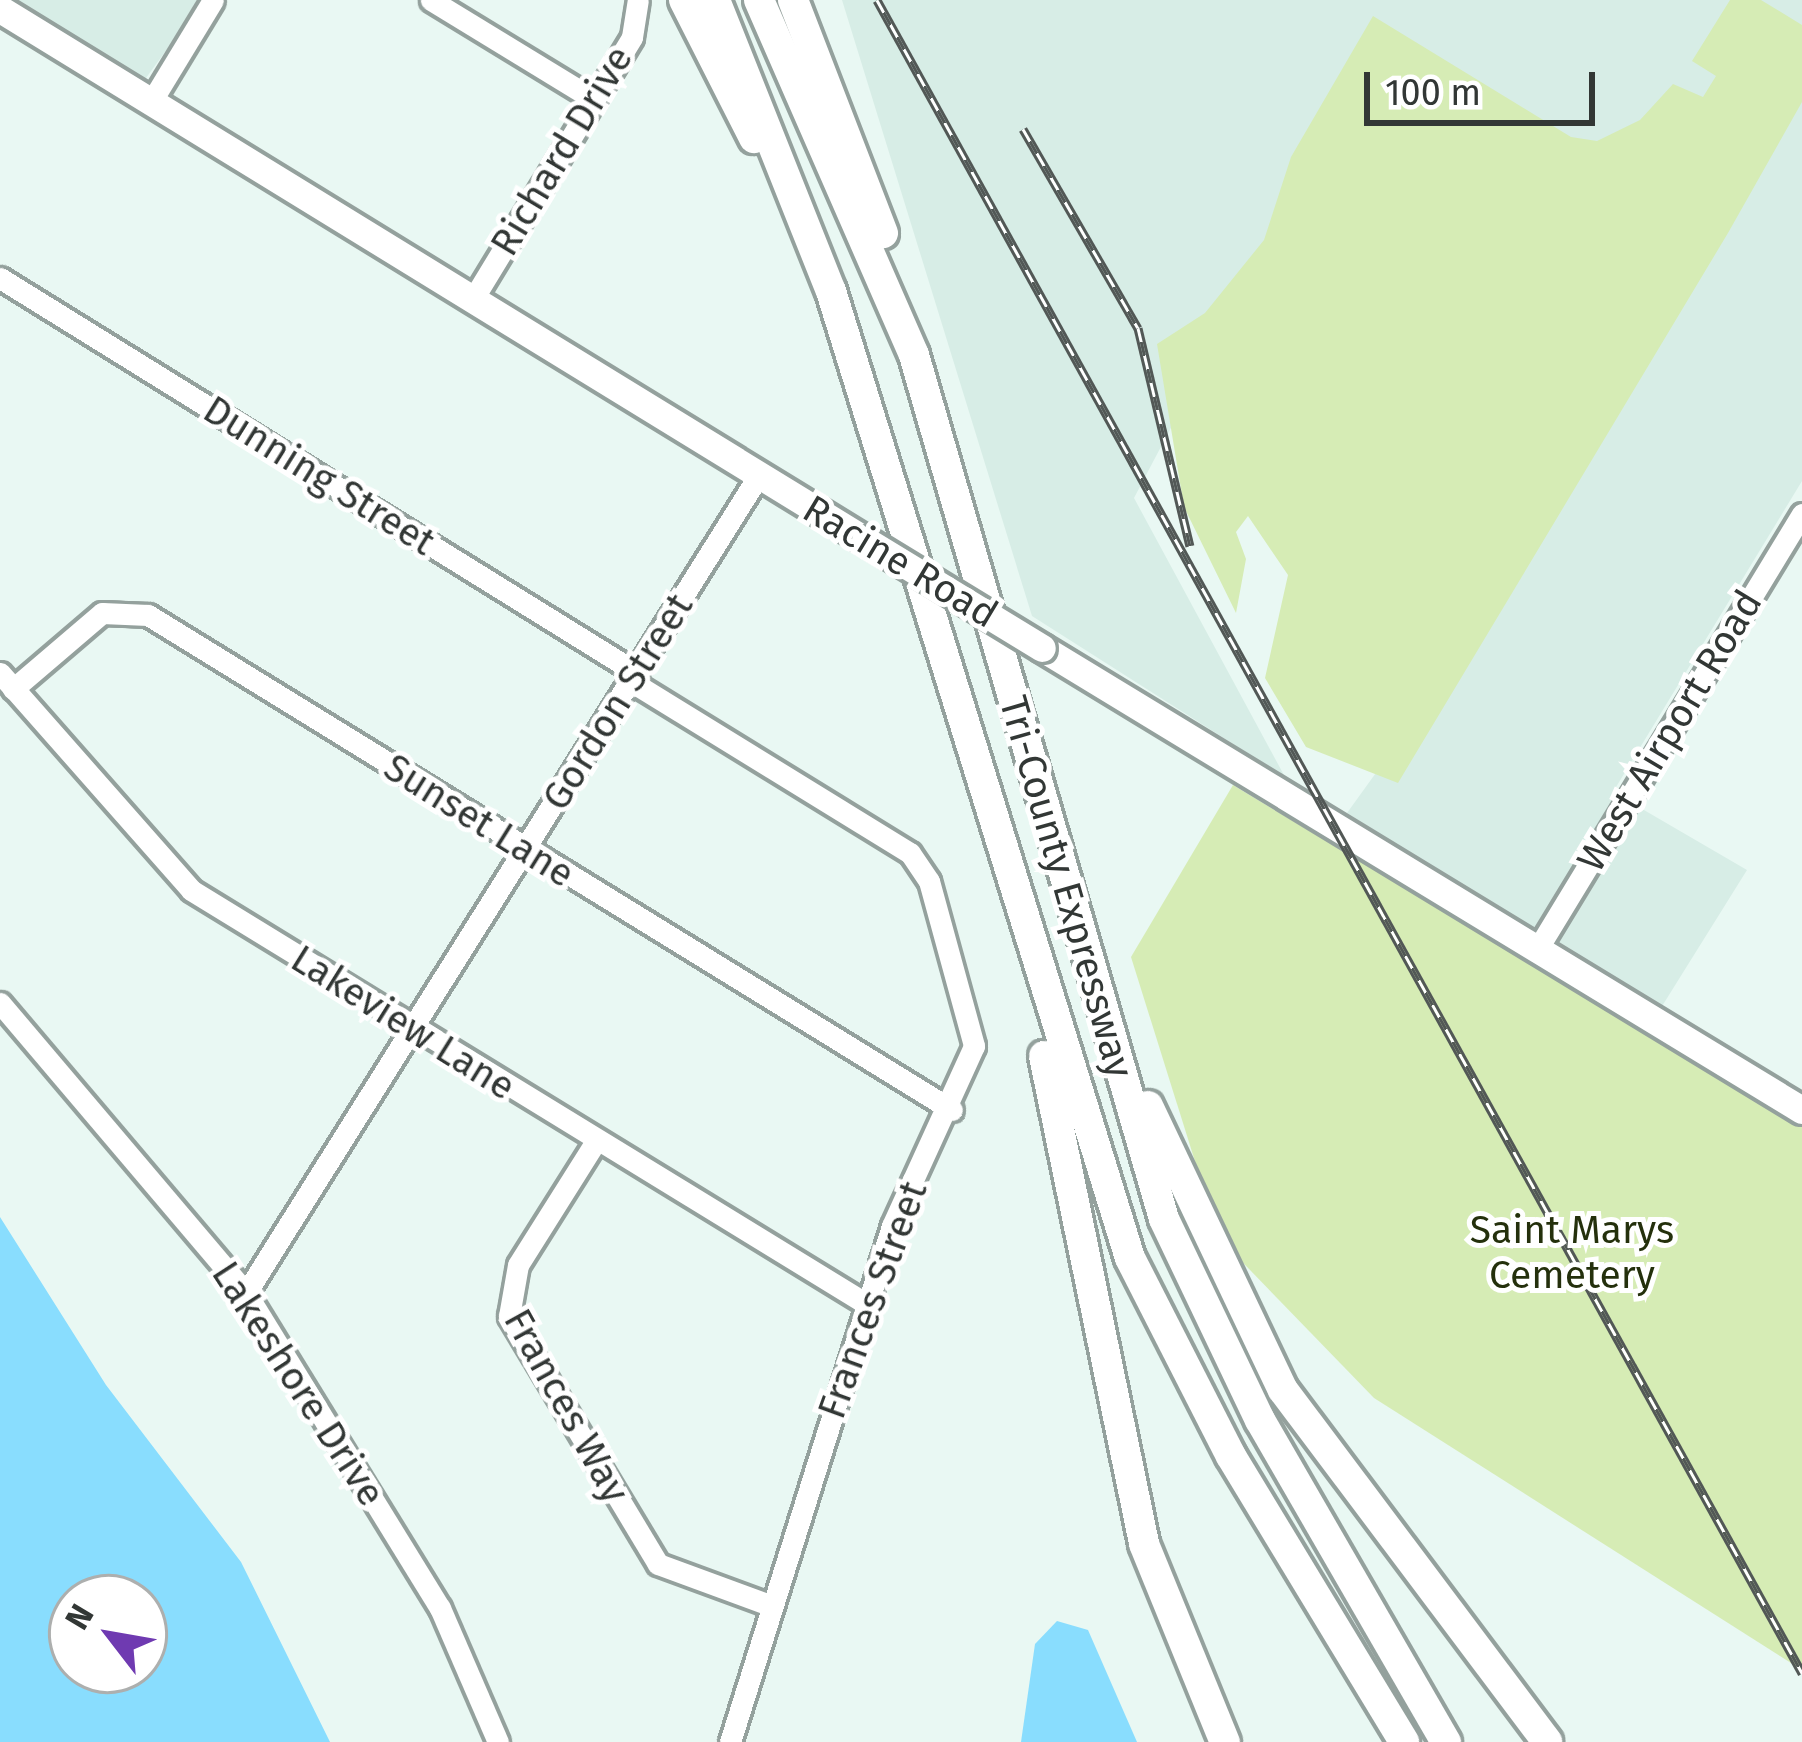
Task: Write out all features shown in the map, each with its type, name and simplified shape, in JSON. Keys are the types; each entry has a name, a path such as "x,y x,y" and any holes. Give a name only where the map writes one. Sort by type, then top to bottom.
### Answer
{"highway":[{"path":"684,0 795,233 817,252"},
{"name":"Tri-County Expressway","path":"715,0 817,252 1054,1027 1130,1258 1176,1354 1404,1742"},
{"name":"Tri-County Expressway","path":"758,0 899,316 1102,997 1138,1142 1195,1294 1447,1742"},
{"path":"793,0 891,257 899,316"},
{"path":"1102,997 1197,1228 1282,1390 1547,1742"},
{"path":"1054,1027 1044,1057 1130,1488 1225,1742"}],"main road":[{"name":"Racine Road","path":"0,9 1802,1110"}],"street":[{"path":"151,102 213,0"},
{"path":"430,0 595,100"},
{"name":"Richard Drive","path":"472,298 632,37 638,0"},
{"name":"Dunning Street","path":"0,278 635,677 920,865"},
{"name":"Gordon Street","path":"246,1293 415,1031 759,476"},
{"name":"West Airport Road","path":"1538,948 1802,514"},
{"name":"Sunset Lane","path":"7,681 101,614 136,610 952,1110"},
{"name":"Lakeview Lane","path":"7,681 177,878 415,1031 865,1303"},
{"name":"Frances Street","path":"730,1742 865,1303 952,1110 974,1046 920,865"},
{"name":"Lakeshore Drive","path":"0,1004 246,1293 440,1608 498,1742"},
{"name":"Frances Way","path":"596,1141 518,1265 508,1316 658,1564 772,1606"}],"shaded area":[{"path":"7,0 203,0 143,82"},
{"path":"842,0 1802,0 1802,481 1613,792 1747,870 1659,1011 1347,813 1456,662 1379,32 1134,498 1285,777 1032,616"}],"green space":[{"path":"1730,0 1761,0 1802,25 1802,102 1728,233 1398,783 1306,747 1265,678 1288,575 1248,516 1236,532 1246,559 1236,613 1184,507 1157,344 1205,313 1264,240 1291,157 1373,16 1571,137 1597,141 1640,120 1673,84 1703,97 1716,76 1692,61"},
{"name":"Saint Marys Cemetery","path":"1233,785 1802,1127 1802,1670 1374,1398 1219,1238 1131,957"}],"water":[{"path":"0,1217 106,1385 241,1562 330,1742 0,1742"},
{"path":"1057,1621 1088,1630 1137,1742 1021,1742 1035,1644"}],"railway":[{"path":"877,0 1802,1673"},
{"path":"1023,129 1138,328 1190,546"}]}
